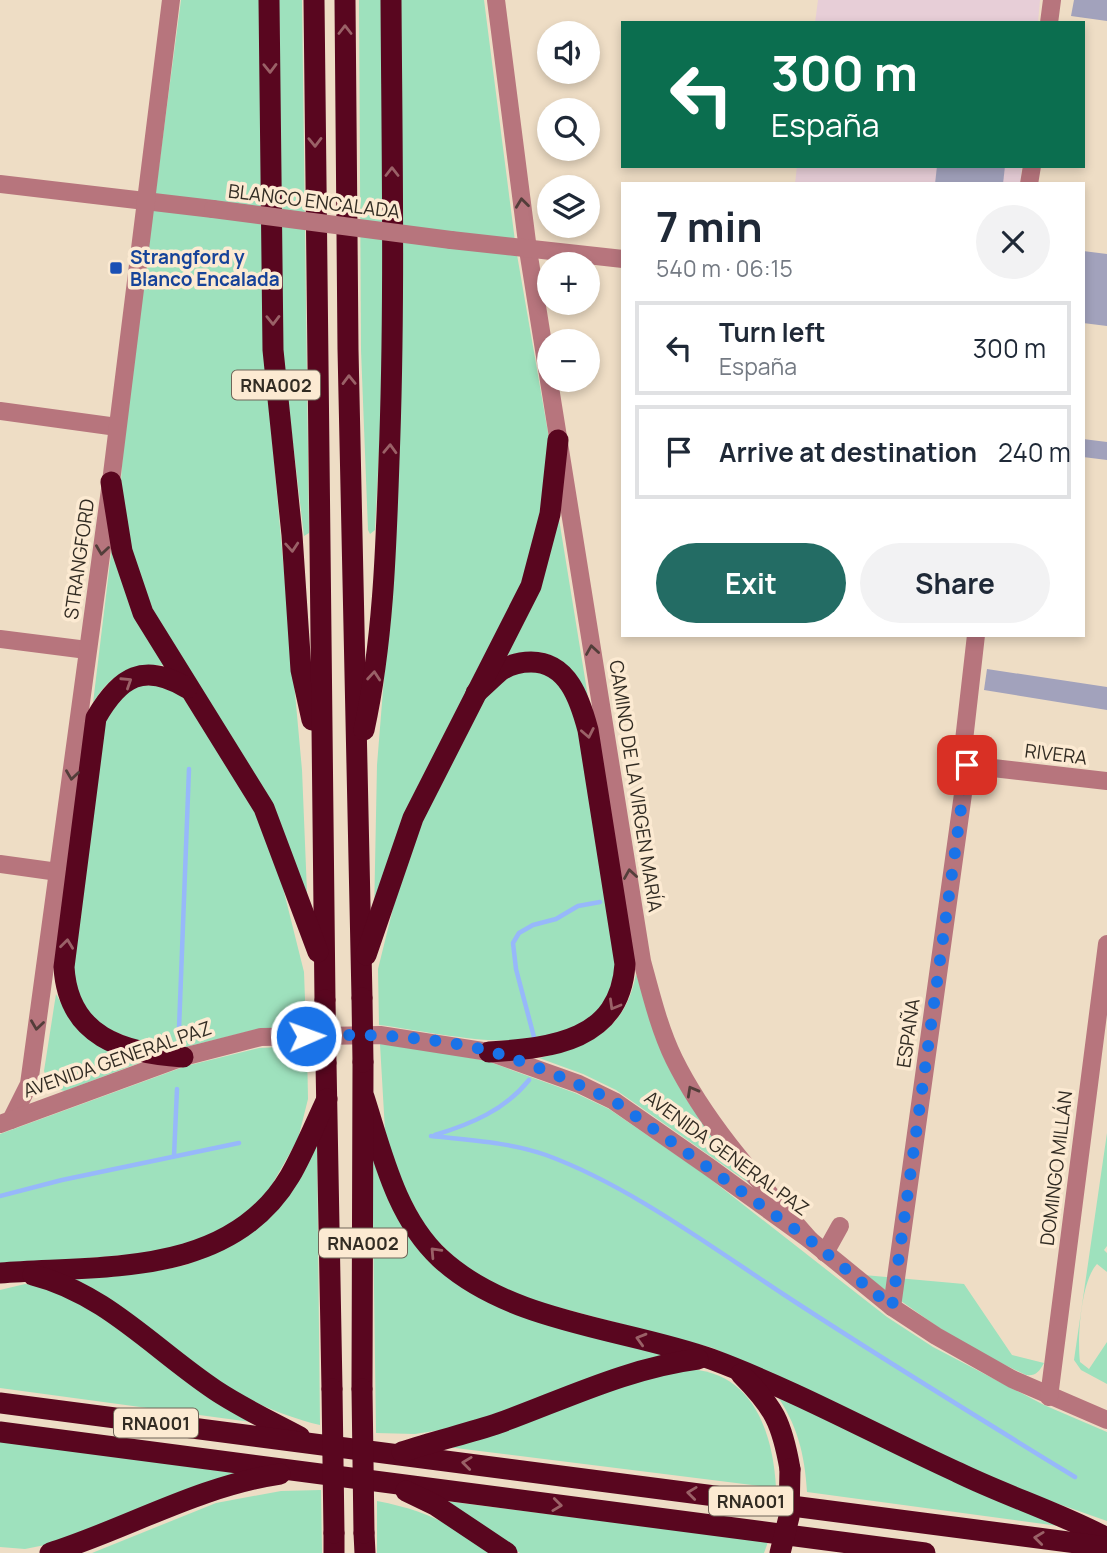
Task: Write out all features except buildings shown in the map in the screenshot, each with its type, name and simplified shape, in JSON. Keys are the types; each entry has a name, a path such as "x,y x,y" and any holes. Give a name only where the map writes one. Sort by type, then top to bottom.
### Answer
{"highway":[{"name":"RNA002","path":"269,0 273,350 292,535 301,670 321,767"},
{"name":"RNA002","path":"314,0 321,767 334,1543"},
{"name":"RNA002","path":"345,0 348,349 364,1097 362,1389 365,1543"},
{"name":"RNA002","path":"356,767 373,691 387,528 394,349 391,0"},
{"path":"361,970 413,818 531,586 551,513 558,440"},
{"path":"111,482 118,535 135,595 152,630 264,808 324,971"},
{"path":"476,693 502,670 521,662 540,662 555,668 568,679 582,705 588,730 625,964 618,999 608,1015 576,1037 530,1049 489,1052"},
{"path":"183,1057 145,1055 116,1046 96,1033 77,1012 67,992 54,978 64,967 88,713 123,684 139,675 153,673 169,677 190,690"},
{"path":"364,1097 404,1210 439,1257 464,1278 495,1295 530,1309 707,1358 776,1384 958,1473 1071,1519 1107,1538"},
{"path":"8,1273 167,1261 202,1250 232,1235 272,1201 290,1176 327,1099"},
{"path":"8,1273 80,1291 103,1305 215,1390 312,1444"},
{"path":"396,1454 498,1423 626,1375 664,1364 707,1358"},
{"path":"734,1368 765,1398 779,1423 790,1469 789,1517 780,1553"},
{"name":"RNA001","path":"0,1403 1107,1547"},
{"name":"RNA001","path":"0,1432 925,1553"},
{"path":"50,1553 242,1482 303,1471"},
{"path":"392,1483 435,1505 508,1553"}],"street":[{"name":"STRANGFORD","path":"4,1117 29,1084 54,978 58,872 88,713 87,650 111,482 171,0"},
{"name":"CAMINO DE LA VIRGEN MARÍA","path":"496,0 528,250 646,977 673,1057 697,1101 758,1181 810,1240"},
{"path":"1049,21 1052,0"},
{"name":"BLANCO ENCALADA","path":"0,184 621,260"},
{"path":"0,411 117,427"},
{"name":"ESPAÑA","path":"892,1307 964,761 976,637"},
{"path":"0,639 87,650"},
{"name":"RIVERA","path":"964,761 1107,781"},
{"path":"0,864 58,872"},
{"name":"DOMINGO MILLÁN","path":"1049,1397 1107,944"},
{"path":"624,978 646,977"},
{"name":"AVENIDA GENERAL PAZ","path":"4,1117 183,1057 261,1037 380,1035 489,1052 579,1084 614,1101 810,1240 892,1307 966,1356 1049,1397 1107,1420"},
{"path":"825,1253 840,1226"}],"shaded area":[{"path":"818,0 1040,0 1038,21 815,21"},
{"path":"797,168 1022,168 1020,182 795,182"}],"green space":[{"path":"181,0 260,0 264,351 302,770 308,917 289,846 150,611 124,532 121,480 125,422"},
{"path":"279,0 302,0 309,533 304,536 282,351"},
{"path":"359,0 382,0 384,350 375,530 370,534 361,350"},
{"path":"399,0 484,0 516,249 537,369 537,392 541,392 550,444 544,513 524,585 374,916 377,765 396,528"},
{"path":"558,513 589,703 573,675 556,658 534,652 502,657"},
{"path":"112,546 168,666 144,665 124,671 108,684 93,703"},
{"path":"523,669 550,676 576,710 616,963 605,999 584,1022 556,1036 484,1040 379,1025 378,969 405,860 420,820 484,698 506,678"},
{"path":"140,685 166,686 181,695 195,712 257,813 274,852 304,972 306,1027 258,1029 182,1048 149,1046 101,1026 74,989 72,968 104,722 121,695"},
{"path":"636,974 665,1060 690,1105 753,1186 616,1090 583,1074 539,1058 574,1048 603,1032 624,1009"},
{"path":"56,994 72,1021 89,1039 110,1052 139,1063 65,1091 51,1088 44,1071"},
{"path":"380,1044 487,1061 575,1093 609,1109 704,1174 887,1317 933,1347 1044,1405 1107,1432 1107,1521 1013,1488 713,1348 538,1302 499,1287 469,1271 428,1232 396,1172 385,1131"},
{"path":"307,1046 308,1099 298,1139 266,1195 232,1226 176,1251 0,1265 0,1134 186,1066 259,1048"},
{"path":"1107,1133 1107,1246 1104,1250 1107,1253 1107,1272 1097,1264 1087,1283 1082,1306"},
{"path":"372,1143 440,1269 668,1355 453,1428 415,1434 376,1433"},
{"path":"317,1144 320,1425 251,1400 218,1383 65,1277 162,1270 186,1265 234,1244"},
{"path":"864,1275 964,1284 1012,1355 1044,1363 1037,1373 1026,1375 976,1351"},
{"path":"25,1284 42,1286 90,1307 251,1422 0,1388 0,1290"},
{"path":"1081,1314 1080,1362 1089,1369 1107,1342 1107,1384 1081,1370 1074,1360"},
{"path":"684,1369 707,1372 726,1379 742,1391 763,1425 770,1445 776,1488 447,1447 627,1383"},
{"path":"775,1393 1066,1527 807,1492 798,1440 789,1416"},
{"path":"0,1441 243,1474 45,1545 25,1549 0,1547"},
{"path":"321,1490 322,1553 92,1553 216,1503 281,1491"},
{"path":"438,1500 768,1542 764,1553 520,1553"},
{"path":"377,1501 411,1509 439,1520 495,1553 377,1553"}],"waterway":[{"path":"179,1029 189,769"},
{"path":"534,1037 516,969 513,943 519,933 533,925 556,919 578,906 600,902"},
{"path":"435,1135 462,1126 498,1108 520,1091 529,1080"},
{"path":"174,1156 177,1089"},
{"path":"431,1136 518,1147 546,1155 607,1183 668,1218 855,1341 1075,1477"},
{"path":"0,1196 62,1180 239,1143"}],"place":[{"name":"Strangford y Blanco Encalada","path":"116,268"}],"route":[{"path":"306,1036 380,1035 440,1043 489,1052 579,1084 644,1120 810,1240 854,1279 892,1307 967,765"}]}
